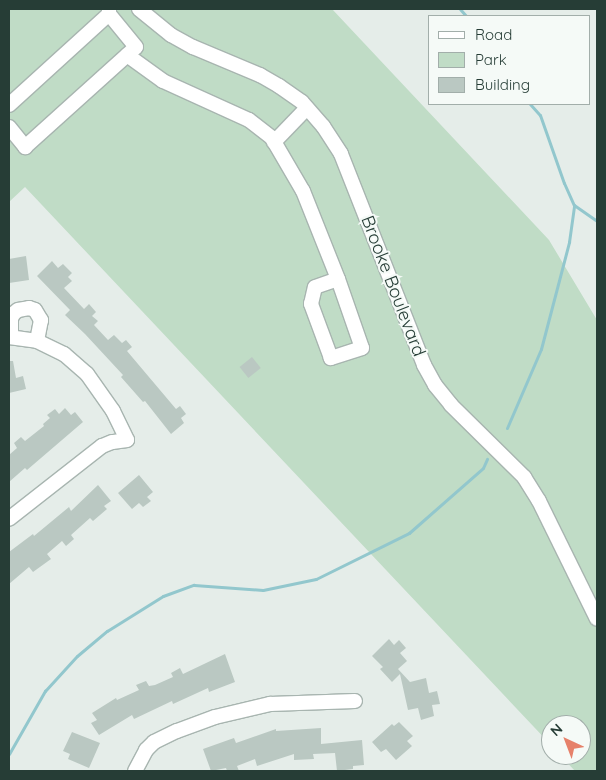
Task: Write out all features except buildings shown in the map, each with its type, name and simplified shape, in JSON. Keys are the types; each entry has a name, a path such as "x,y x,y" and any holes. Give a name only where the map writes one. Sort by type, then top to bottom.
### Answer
{"street":[{"name":"Brooke Boulevard","path":"139,9 171,35 223,61 260,75 279,86 307,108 323,126 341,154 414,342 435,385 468,422 524,477 539,501 597,619"},
{"path":"9,105 109,12 136,47 26,147 9,127"},
{"path":"127,56 164,81 249,120 274,142 303,191 338,279 362,348 331,358 311,304 315,287 338,279"},
{"path":"274,142 307,108"},
{"path":"9,519 102,446 126,440 113,411 88,374 64,354 37,341 10,337 11,319 18,310 29,308 35,310 41,320 37,341"},
{"path":"135,771 146,750 154,742 215,717 270,704 355,701"}],"green space":[{"path":"9,9 332,9 549,240 597,320 597,771 575,771 569,765 591,765 591,715 541,715 541,734 25,187 9,202"}],"waterway":[{"path":"460,9 465,15"},
{"path":"531,105 540,115 564,183 574,205 597,221"},
{"path":"507,428 541,349 569,242 574,205"},
{"path":"9,754 45,691 77,656 107,631 163,596 194,585 263,590 316,579 409,533 483,468 487,459"}]}
